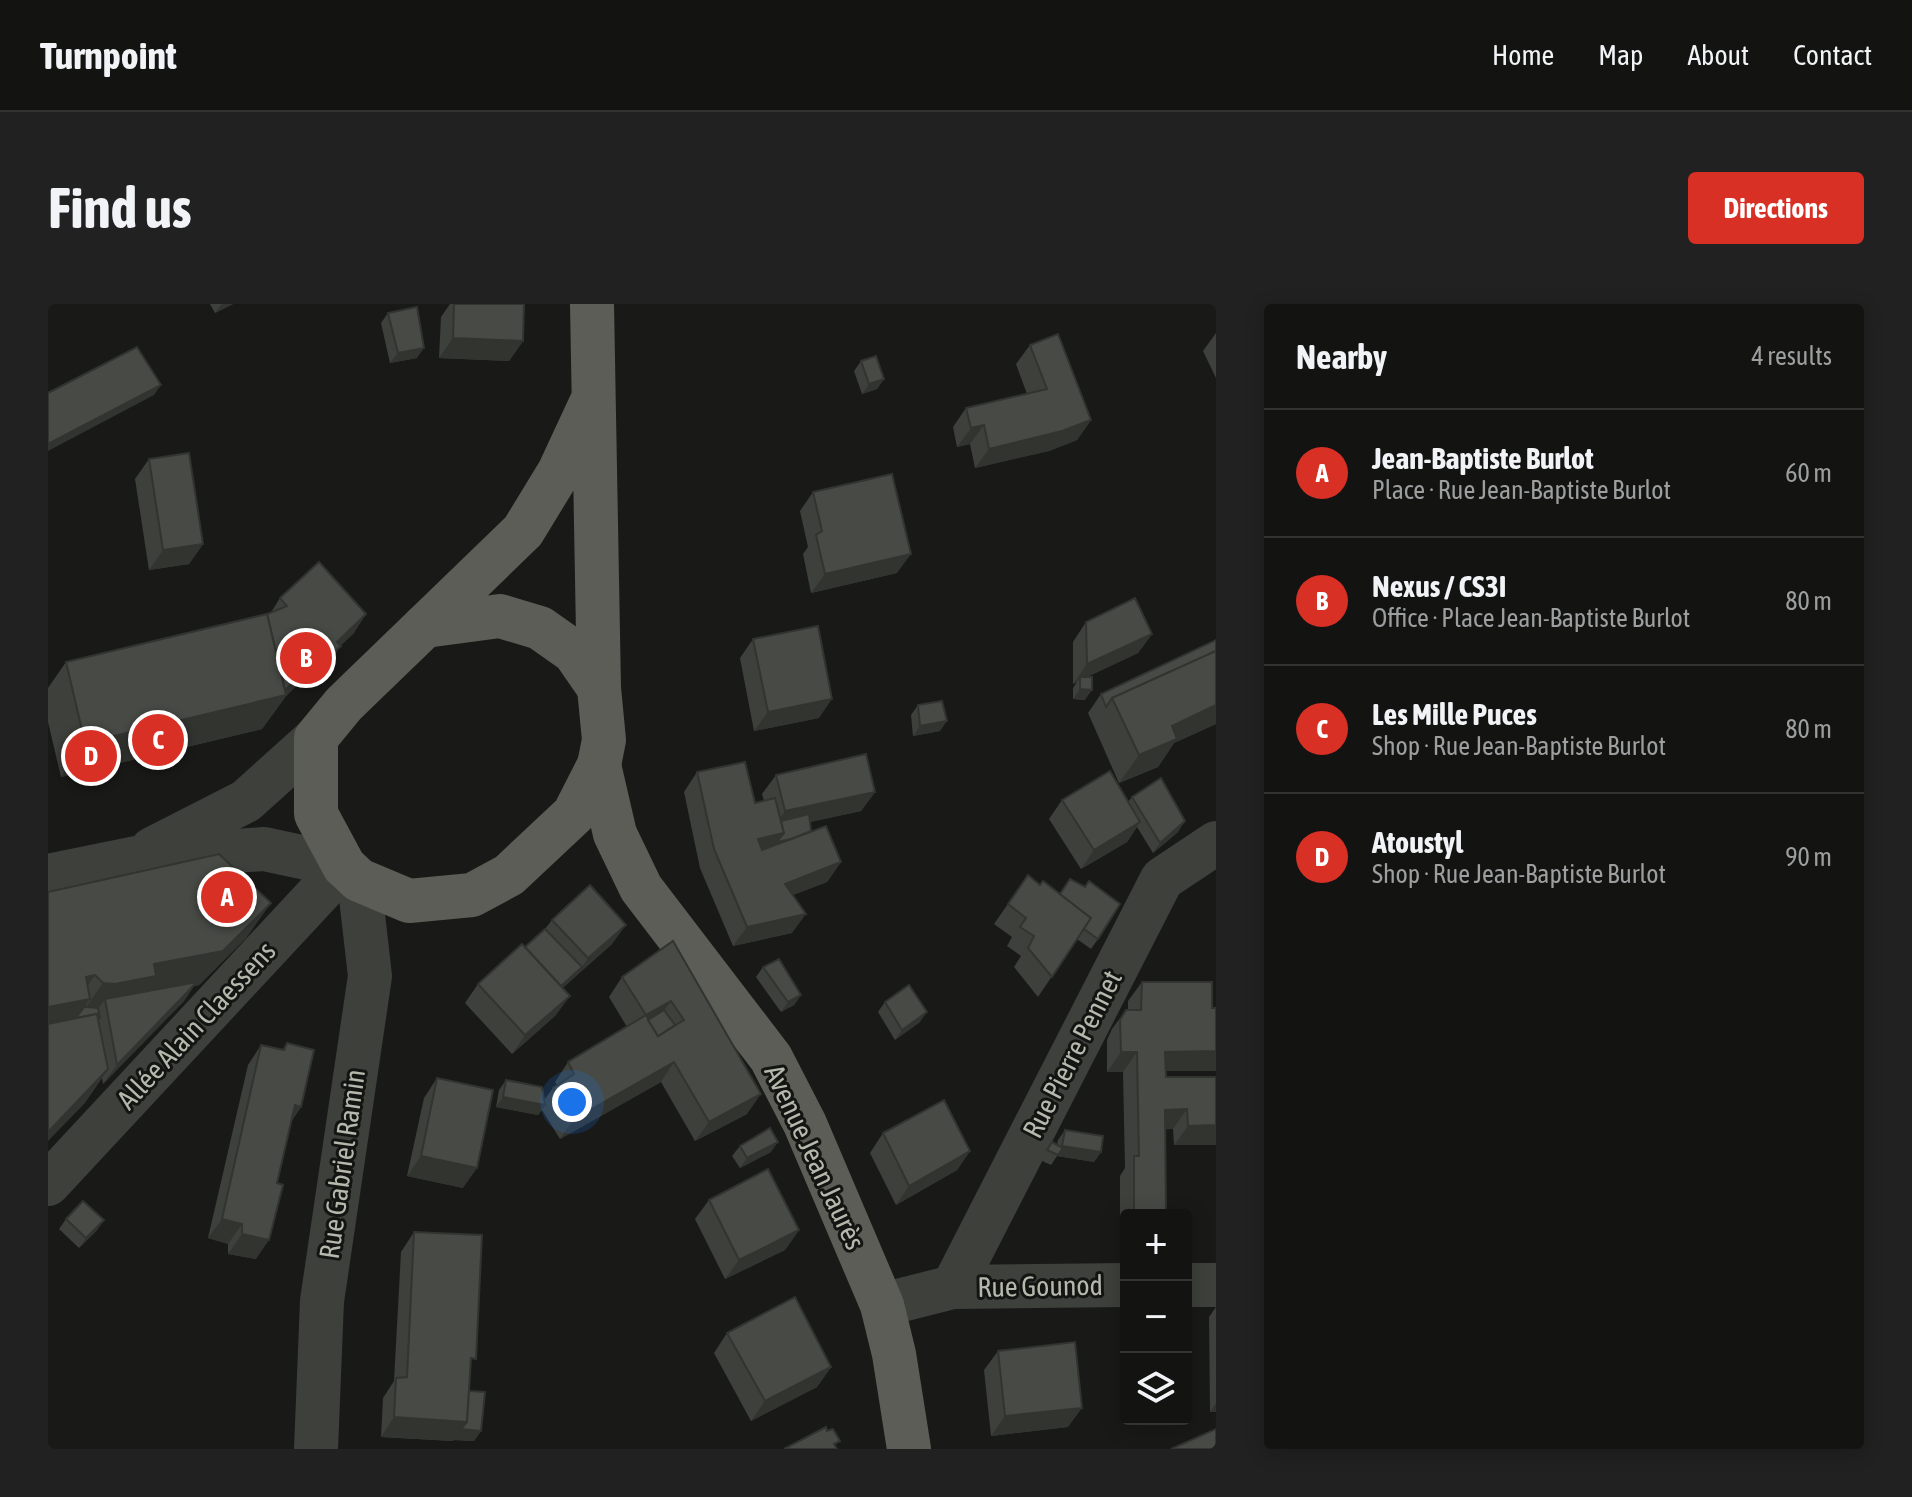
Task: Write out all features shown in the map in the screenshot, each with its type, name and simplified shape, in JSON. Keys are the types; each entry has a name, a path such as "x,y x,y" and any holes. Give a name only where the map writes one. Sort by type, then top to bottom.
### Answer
{"main road":[{"path":"592,304 599,688 604,740 599,765 574,814 509,875 472,895 409,901 352,873 316,814 316,738 344,704 523,531 559,472 592,401"},
{"path":"425,626 500,616 540,628 574,652 599,688"},
{"name":"Avenue Jean Jaurès","path":"599,765 615,834 641,888 771,1058 805,1124 882,1305 894,1354 909,1449"}],"street":[{"path":"136,858 246,801 316,738"},
{"name":"Rue Pierre Pennet","path":"953,1287 1162,879 1216,843"},
{"path":"48,876 136,858 264,849 352,873"},
{"name":"Allée Alain Claessens","path":"48,1184 352,873"},
{"name":"Rue Gabriel Ramin","path":"316,1449 322,1301 370,976 352,873"},
{"name":"Rue Gounod","path":"882,1305 953,1287 1120,1285"},
{"path":"1192,1285 1216,1285"}],"building":[{"path":"454,304 524,304 523,341 453,338"},
{"path":"417,307 424,348 398,353 388,313"},
{"path":"1058,334 1091,420 1062,431 989,449 984,425 971,428 966,408 1047,389 1030,345"},
{"path":"137,347 161,385 48,444 48,393"},
{"path":"876,356 884,379 869,384 861,361"},
{"path":"189,453 203,544 163,550 149,459"},
{"path":"892,474 911,554 825,574 816,535 822,531 813,492"},
{"path":"319,562 366,614 337,642 341,646 325,661 320,657 285,690 267,614 287,606 280,598"},
{"path":"1135,598 1152,634 1087,664 1086,622"},
{"path":"267,614 286,695 85,743 66,662"},
{"path":"818,626 832,699 768,712 753,639"},
{"path":"1216,640 1216,651 1112,698 1106,707 1101,694"},
{"path":"1216,651 1216,705 1172,726 1177,739 1139,755 1112,698"},
{"path":"1080,677 1092,677 1092,690 1080,689"},
{"path":"942,701 947,721 920,726 918,705"},
{"path":"866,754 875,792 785,811 776,775"},
{"path":"745,762 755,803 775,798 784,833 758,839 762,850 826,826 841,862 785,884 806,914 747,927 714,849 697,772"},
{"path":"1110,771 1140,822 1094,850 1062,800"},
{"path":"1161,778 1185,821 1160,843 1132,797"},
{"path":"809,814 811,831 777,842 784,833 781,821"},
{"path":"219,854 271,903 223,951 154,964 156,976 115,984 103,983 95,975 86,977 90,999 48,1007 48,892"},
{"path":"1028,875 1040,885 1043,881 1091,918 1052,977 1028,948 1034,936 1020,927 1026,918 1008,904"},
{"path":"1070,879 1085,887 1089,881 1120,904 1098,939 1084,929 1091,918 1060,894"},
{"path":"590,885 626,925 588,958 552,920"},
{"path":"545,929 582,967 561,986 525,947"},
{"path":"673,941 761,1094 709,1122 674,1062 574,1119 553,1088 574,1074 568,1062 646,1015 622,977","holes":["671,1001 684,1020 658,1036 646,1015"]},
{"path":"522,944 570,996 525,1035 478,984"},
{"path":"779,959 801,995 788,1002 763,967"},
{"path":"197,982 117,1065 105,999"},
{"path":"1142,982 1212,982 1212,1008 1216,1008 1216,1051 1165,1052 1166,1077 1216,1077 1216,1125 1188,1126 1187,1109 1165,1110 1166,1209 1134,1209 1134,1156 1139,1156 1137,1052 1121,1052 1120,1020 1126,1010 1141,1010"},
{"path":"909,985 927,1012 902,1030 885,1002"},
{"path":"85,1006 98,1008 100,1018 97,1014 76,1018"},
{"path":"664,1010 675,1025 658,1036 648,1020"},
{"path":"97,1014 108,1069 48,1132 48,1024"},
{"path":"287,1043 314,1050 301,1107 295,1105 277,1183 283,1185 269,1240 242,1234 242,1224 222,1219 261,1045 284,1050"},
{"path":"437,1078 493,1090 477,1168 421,1156"},
{"path":"506,1080 542,1087 545,1105 503,1097"},
{"path":"944,1100 970,1151 909,1186 883,1133"},
{"path":"770,1128 778,1142 747,1158 740,1146"},
{"path":"1065,1130 1103,1136 1101,1152 1062,1146"},
{"path":"1052,1142 1063,1148 1058,1155 1047,1150"},
{"path":"768,1169 799,1230 739,1260 709,1200"},
{"path":"83,1201 104,1220 86,1238 66,1219"},
{"path":"414,1232 482,1235 476,1359 471,1358 467,1422 394,1417 396,1378 407,1377"},
{"path":"795,1297 831,1367 765,1401 727,1333"},
{"path":"1075,1342 1082,1408 1005,1416 998,1351"},
{"path":"469,1391 485,1392 481,1431 461,1429 467,1422"},
{"path":"826,1427 827,1431 833,1429 840,1441 834,1444 837,1449 784,1449"},
{"path":"1216,1429 1216,1449 1171,1449"}],"place":[{"name":"Nexus / CS3I","path":"306,658"},
{"name":"Les Mille Puces","path":"158,740"},
{"name":"Atoustyl","path":"91,756"},
{"name":"Jean-Baptiste Burlot","path":"227,897"}]}
